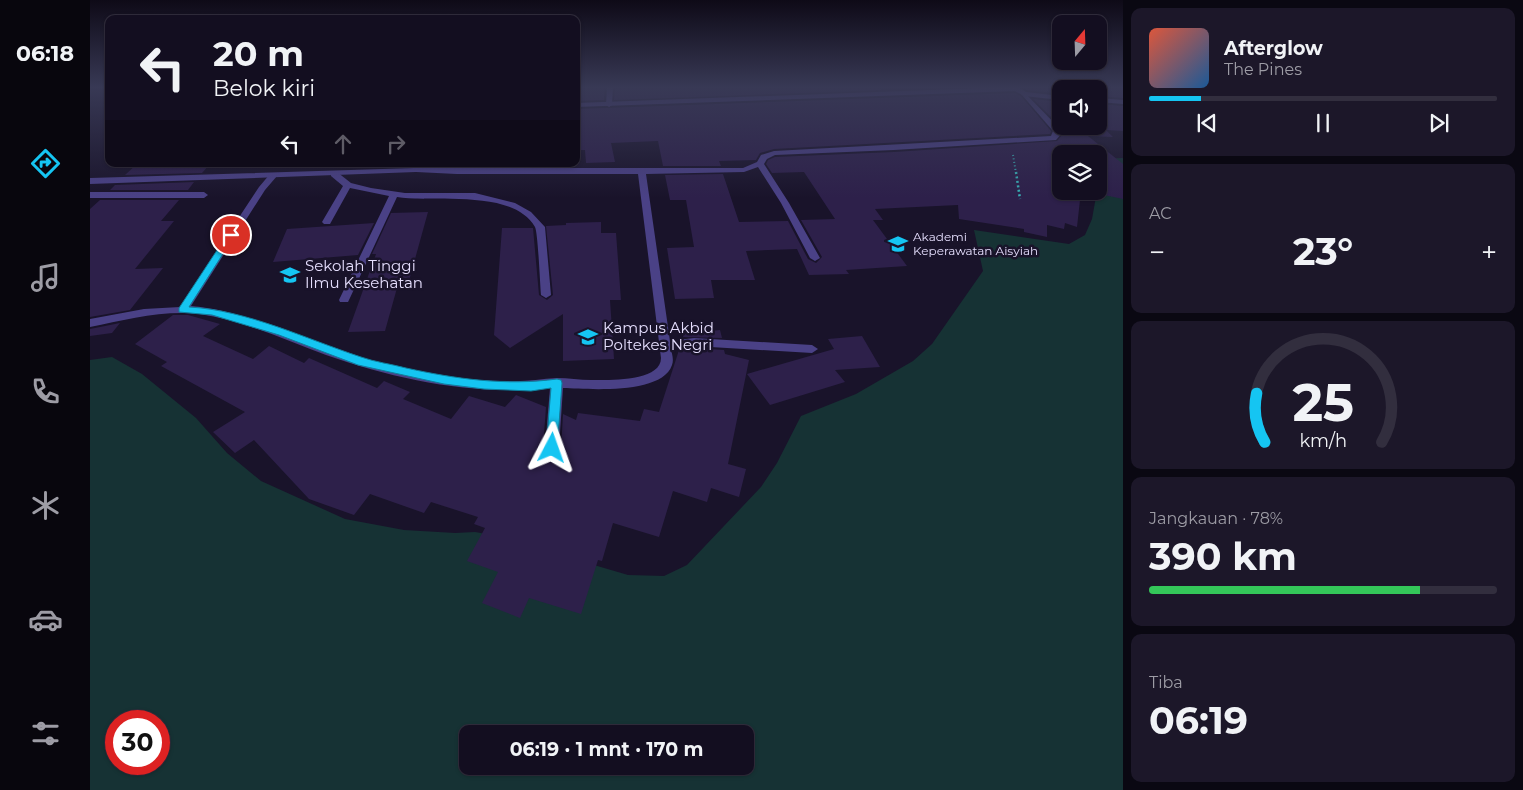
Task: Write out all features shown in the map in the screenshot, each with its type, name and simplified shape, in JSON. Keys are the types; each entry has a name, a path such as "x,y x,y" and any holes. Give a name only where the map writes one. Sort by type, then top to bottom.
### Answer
{"street":[{"path":"90,181 334,174 418,167 441,172 744,170 760,164 764,157 774,153 1013,142 1054,138 1058,132 1051,124"},
{"path":"760,164 785,203 815,258"},
{"path":"90,323 182,310 213,312 283,333 362,362 444,380 484,385 531,387 557,383 606,384 649,380 661,373 666,365 642,172"},
{"path":"334,174 348,185 394,195 475,196 512,205 528,214 540,227 546,295"},
{"path":"182,310 262,188 273,176"},
{"path":"327,222 348,185"},
{"path":"90,195 204,195"},
{"path":"344,300 394,195"},
{"path":"664,346 694,342 812,349"},
{"path":"552,448 557,383"}],"path":[{"path":"1013,142 1013,160 1020,200"}],"green space":[{"path":"1123,158 1123,790 90,790 90,360 112,357 142,374 196,418 227,453 261,481 345,519 404,530 455,533 475,532 492,535 628,575 664,576 687,565 761,487 777,463 801,416 856,394 913,361 932,344 983,271 974,230 1069,244 1085,235 1092,219 1095,200 1107,200 1107,159"}],"building":[{"path":"580,124 1045,124 1051,131 1050,134 774,149 760,153 756,160 719,161 721,166 663,166 658,141 611,143 615,162 586,163 585,150 580,150"},
{"path":"1107,124 1123,124 1123,131 1107,130"},
{"path":"1107,131 1113,137 1088,136 1099,145 1052,145 1052,200 1080,200 1077,227 1065,223 1064,229 1047,225 1047,237 1024,232 1024,229 959,219 958,205 875,209 883,220 873,220 907,266 846,270 849,274 809,275 797,249 746,251 755,280 711,280 714,298 675,299 667,248 694,247 686,200 670,200 665,175 723,174 739,222 788,221 808,259 816,263 822,257 801,220 835,219 804,172 772,173 766,164 768,160 775,157 894,152 1057,141 1062,135 1107,135"},
{"path":"1107,151 1123,164 1123,199 1107,196"},
{"path":"134,167 207,167 202,173 125,175"},
{"path":"194,182 188,190 110,190 115,185"},
{"path":"100,200 179,200 161,221 174,221 135,269 163,268 130,310 90,317 90,209"},
{"path":"428,212 407,288 397,288 385,331 348,332 376,254 372,254 391,213"},
{"path":"601,222 601,233 616,233 621,300 610,300 614,359 563,361 563,314 510,348 494,335 502,228 533,228 539,295 547,300 553,295 546,226 566,225 566,223"},
{"path":"374,223 358,255 273,262 287,229"},
{"path":"173,315 188,315 220,324 203,336 253,359 269,346 304,363 309,358 377,388 384,381 410,392 403,399 451,419 469,396 505,407 516,395 546,407 543,448 545,453 551,456 558,454 561,449 563,414 576,420 578,413 640,421 644,409 659,412 679,350 694,348 724,350 725,354 749,360 728,464 746,469 739,497 711,488 707,502 673,491 659,537 613,523 602,561 598,560 581,614 529,598 520,618 482,603 498,572 467,561 485,528 474,524 478,517 431,502 424,513 370,494 354,515 309,499 254,440 235,453 213,432 245,412 161,366 167,362 135,344"},
{"path":"120,323 112,333 90,336 90,329"},
{"path":"720,330 722,338 683,337 684,334"},
{"path":"862,336 880,367 835,370 845,382 770,405 747,374 834,349 828,339"}],"place":[{"name":"Akademi Keperawatan Aisyiah","path":"898,244"},
{"name":"Sekolah Tinggi Ilmu Kesehatan","path":"290,275"},
{"name":"Kampus Akbid Poltekes Negri","path":"588,337"}],"route":[{"path":"231,235 182,310 195,309 213,312 227,318 283,333 362,362 444,380 484,385 531,387 557,383 552,448"}]}
